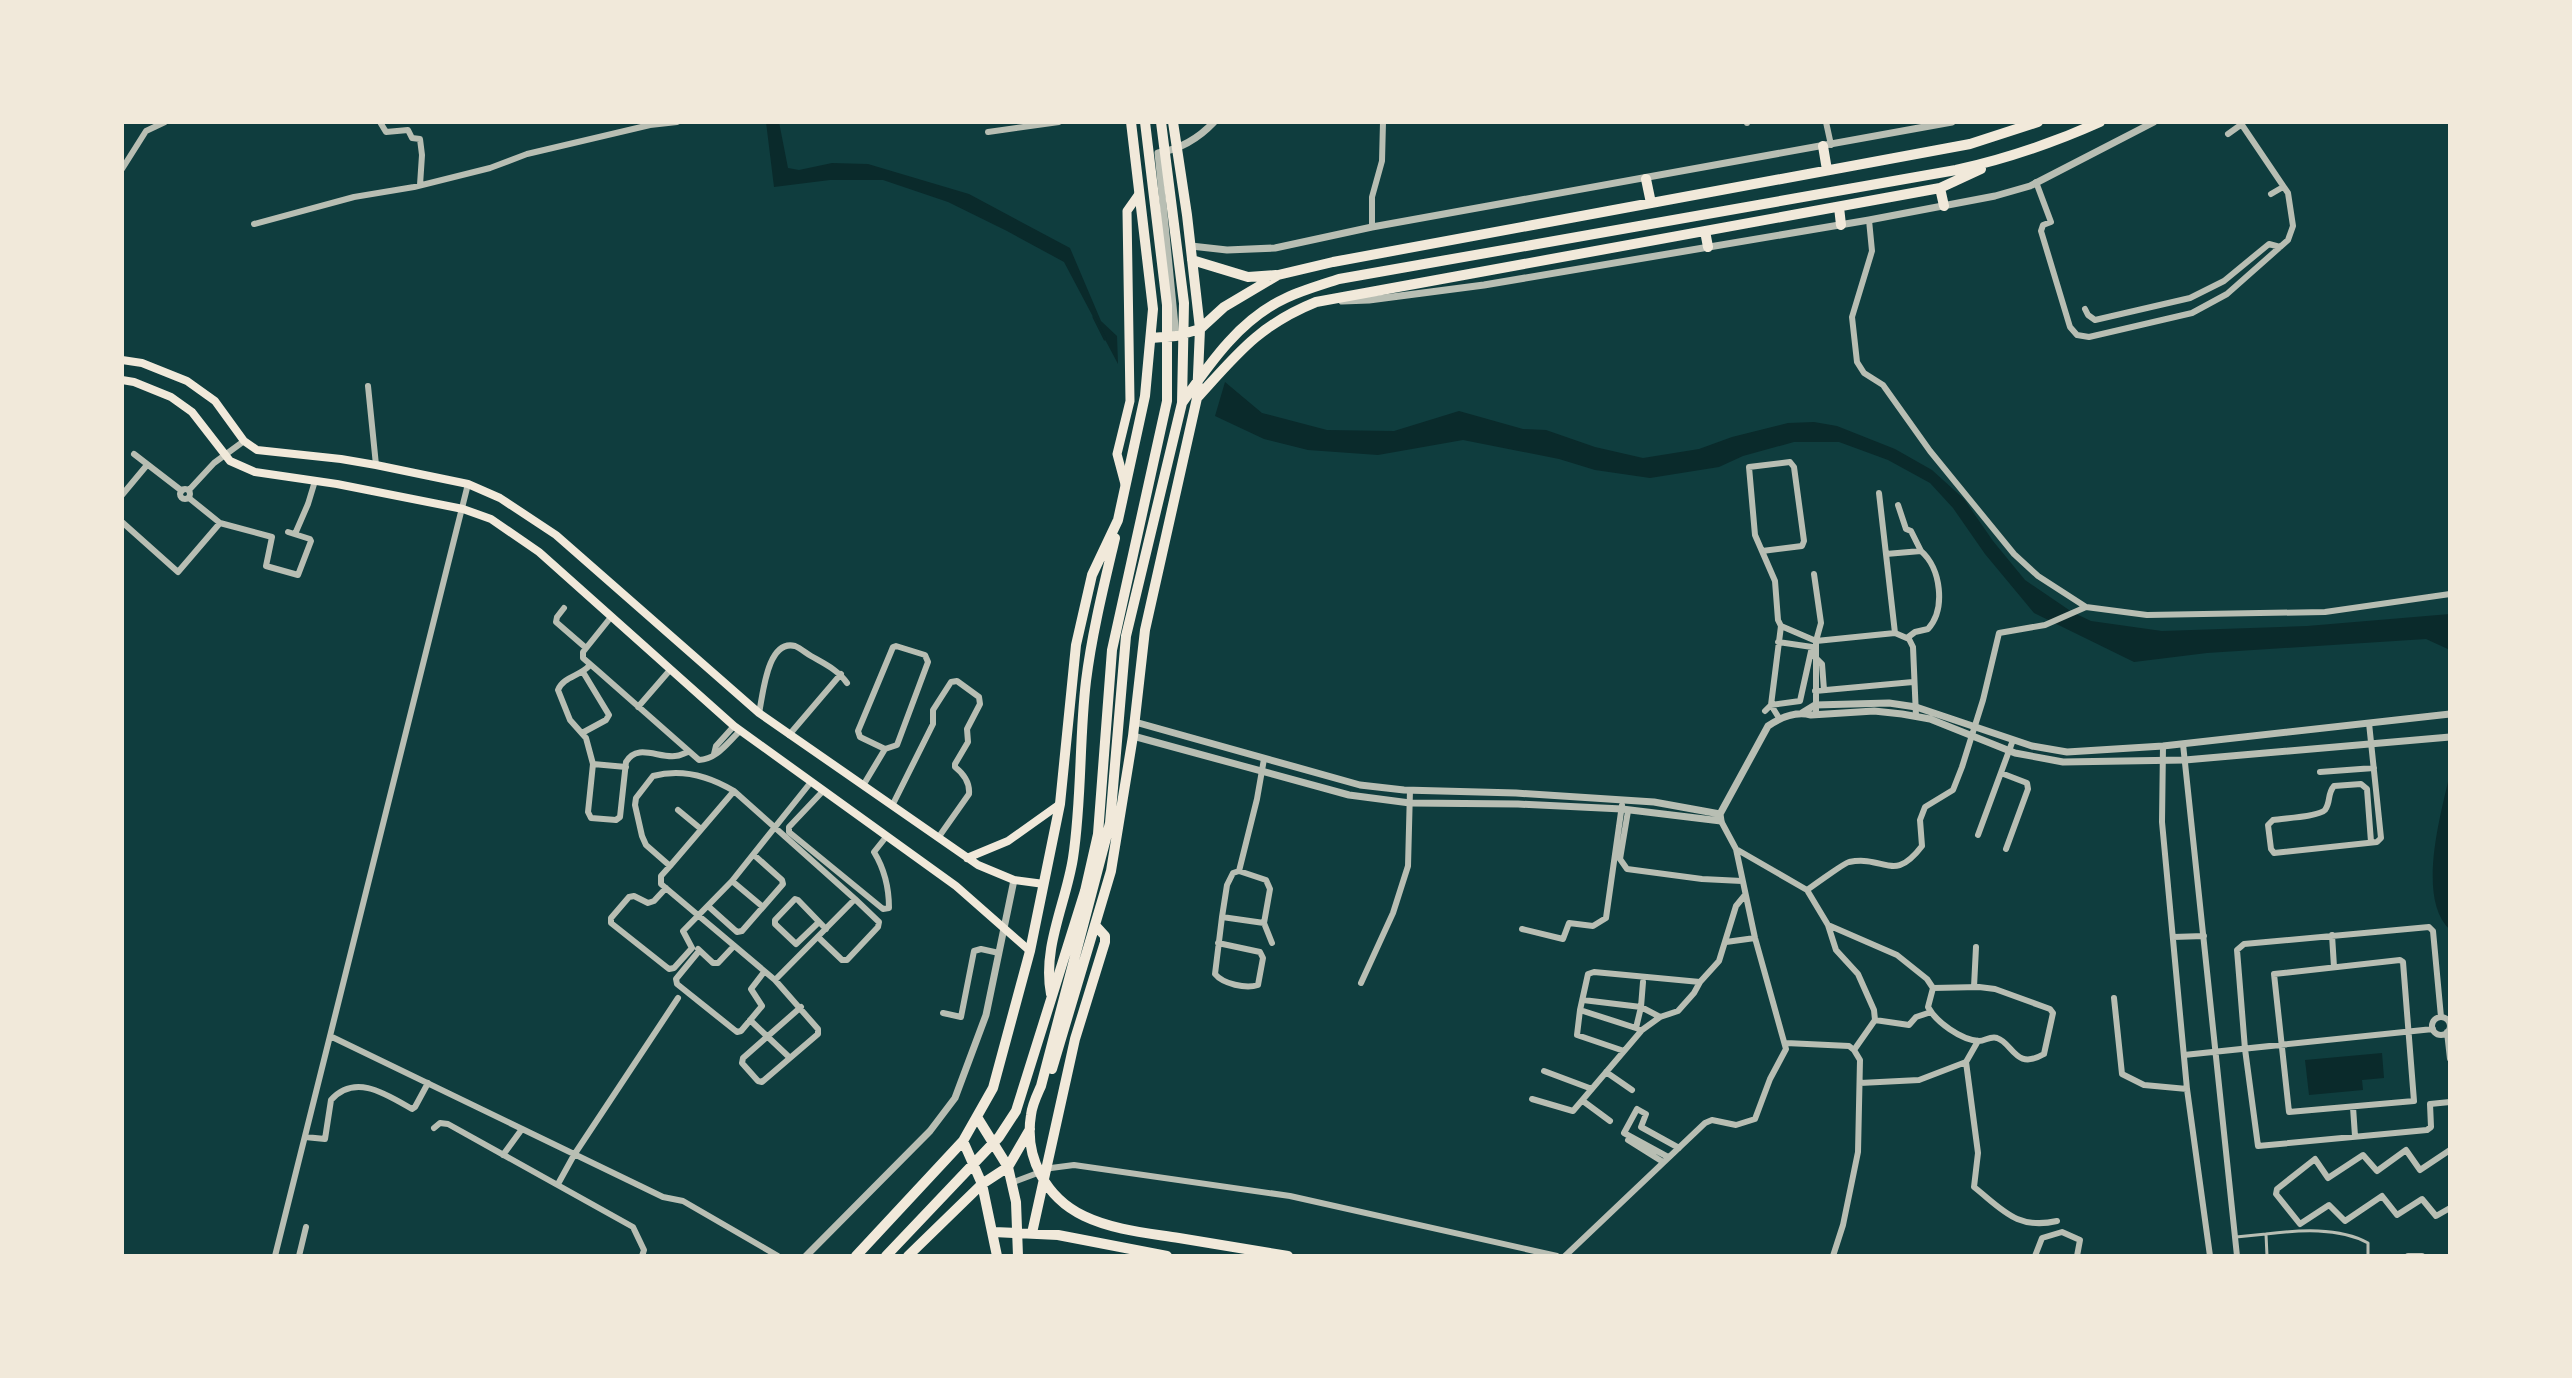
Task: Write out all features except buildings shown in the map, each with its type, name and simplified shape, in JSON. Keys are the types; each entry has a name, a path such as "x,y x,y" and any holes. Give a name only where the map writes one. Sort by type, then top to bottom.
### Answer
{"highway":[{"path":"1052,998 1047,973 1071,870 1082,783 1091,645 1145,396 1151,338 1153,309 1131,122"},
{"path":"886,1256 975,1164 1016,1111 1085,891 1098,834 1112,650 1167,401 1167,305 1145,122"},
{"path":"1161,122 1184,303 1182,403 1126,636 1110,823 1041,1086 1031,1113 1030,1132 1034,1159 1043,1182 1060,1201 1084,1217 1119,1228 1288,1256"},
{"path":"908,1256 982,1184 1008,1167 1027,1136 1045,1092 1120,830 1145,630 1197,398 1200,329 1173,122"},
{"path":"1192,260 1248,277 1278,275 1333,262 1970,144 2038,122"},
{"path":"1197,398 1239,351 1270,324 1316,302 1940,188 1998,161 2042,147 2100,122"},
{"path":"1827,145 1827,170"},
{"path":"1182,403 1234,336 1250,321 1285,298 1339,279 1998,161"},
{"path":"1646,179 1651,203"},
{"path":"1940,188 1944,206"},
{"path":"1839,207 1841,225"},
{"path":"1705,231 1708,247"},
{"path":"1151,338 1176,336 1200,329 1224,307 1278,275"},
{"path":"1145,396 1197,398"},
{"path":"1133,453 1183,462"},
{"path":"856,1256 963,1141 993,1088 1030,951 1060,804 1076,645 1092,575 1118,520"},
{"path":"1032,1233 1075,1039 1104,946 1105,936 1095,925"},
{"path":"977,1117 1008,1167 1016,1202 1018,1256"},
{"path":"963,1141 982,1184 997,1256"},
{"path":"994,1232 1058,1235 1167,1256"}],"main road":[{"path":"1126,487 1117,454 1130,401 1127,211 1139,194"},
{"path":"122,360 142,363 187,381 215,401 244,441 257,450 376,465 468,484 500,498 556,535 759,713 789,735 978,865 1014,880 1044,884"},
{"path":"122,380 171,397 192,412 230,461 255,472 463,509 491,519 539,552 737,729 956,886 1030,951"},
{"path":"967,858 1008,841 1060,804"}],"street":[{"path":"122,169 146,131 165,122"},
{"path":"380,122 386,132 404,128 412,138 420,139 420,185"},
{"path":"254,224 354,197 490,168 527,154 650,125 677,122"},
{"path":"988,132 1059,122"},
{"path":"1176,336 1158,153 1176,150 1214,122"},
{"path":"1372,227 1372,197 1382,161 1383,122"},
{"path":"1826,122 1827,145"},
{"path":"1191,246 1227,250 1275,248 1372,227 1827,145 1910,126 1952,122"},
{"path":"1316,302 1369,300 1484,285 1995,196 2036,182 2154,122"},
{"path":"2051,222 2043,225 2041,231 2070,327 2077,335 2089,337 2192,313 2227,294 2288,240 2293,226 2288,193 2241,123 2228,134"},
{"path":"2036,182 2054,230"},
{"path":"2271,194 2283,187"},
{"path":"1869,220 1872,251 1852,317 1857,362 1864,373 1883,385 1930,451 2014,554 2083,609"},
{"path":"2085,309 2095,320 2190,298 2224,281 2269,244 2280,247"},
{"path":"368,386 376,465"},
{"path":"187,493 224,454 244,441"},
{"path":"134,454 187,493 220,523 272,537 266,566 298,575 311,541 292,533 308,504 315,481"},
{"path":"1762,551 1802,546 1804,541 1794,467 1790,462 1749,467 1755,535 1775,581 1781,626 1771,705 1779,718"},
{"path":"122,495 147,465"},
{"path":"275,1256 468,484"},
{"path":"1879,493 1895,633"},
{"path":"1898,505 1906,529 1915,536 1921,551 1935,569 1939,602 1932,626 1907,638"},
{"path":"122,522 178,572 220,523"},
{"path":"1886,554 1921,551"},
{"path":"1814,574 1821,623 1815,657 1816,714"},
{"path":"1807,890 1851,861 1897,866 1908,864 1922,846 1920,820 1925,807 1953,790 1983,700 1999,633 2045,625 2083,609 2147,615 2325,612 2450,594"},
{"path":"564,608 556,622 586,648"},
{"path":"611,617 586,648 583,658 589,666 699,760 720,753 737,729"},
{"path":"1781,626 1816,641 1895,633 1907,638 1913,647 1916,716"},
{"path":"1765,711 1771,705 1798,703 1812,647 1778,642"},
{"path":"759,713 768,669 775,652 783,647 795,646 841,674 847,683"},
{"path":"864,784 885,749 897,745 928,662 925,655 896,646 858,731 860,737 885,749"},
{"path":"1815,657 1822,664 1824,690"},
{"path":"589,666 565,680 558,690 570,720 586,738 593,764 588,812 591,818 616,820 620,817 630,755 638,752 676,756 688,752"},
{"path":"638,707 670,670"},
{"path":"582,733 606,720 609,715 583,672"},
{"path":"789,735 841,674"},
{"path":"891,806 933,724 933,710 951,682 957,681 979,697 980,704 967,729 968,742 955,764 964,774 969,794 938,838"},
{"path":"1804,684 1824,690 1913,682"},
{"path":"1802,713 1815,705 1916,707 2009,751 2063,762 2185,760 2450,737"},
{"path":"1720,818 1768,726 1779,718 1802,713 1873,707 2067,752 2163,746 2450,714"},
{"path":"1135,722 1366,785 1410,790 1623,799 1654,802 1720,818 1736,849 1755,938 1786,1049 1770,1079 1755,1119 1736,1125 1712,1120 1705,1123 1565,1256"},
{"path":"2369,723 2381,838 2377,842 2274,853 2268,825 2273,820 2321,813 2327,807 2329,791 2334,786 2361,784 2367,789 2371,842"},
{"path":"1133,736 1363,797 1410,803 1518,804 1720,818"},
{"path":"1978,835 2013,740"},
{"path":"2183,744 2237,1256"},
{"path":"2163,746 2162,822 2187,1089 2210,1256"},
{"path":"1239,871 1264,759"},
{"path":"593,764 626,767"},
{"path":"2320,772 2374,768"},
{"path":"670,866 646,845 635,805 636,798 653,776 697,773 717,780 734,791 879,922 878,927 847,960 842,960 818,937"},
{"path":"2001,773 2027,783 2028,789 2006,849"},
{"path":"734,946 718,963 713,963 683,931 732,881 811,782"},
{"path":"1363,797 1366,785"},
{"path":"1361,983 1393,913 1408,866 1410,790"},
{"path":"734,791 661,876 661,884 775,980 801,1007 818,1029 818,1034 762,1082 758,1081 742,1063 743,1058 801,1007"},
{"path":"823,791 789,827 789,832 883,909 889,908 886,879 872,854 886,837"},
{"path":"1623,799 1625,810 1620,859 1627,869 1742,881"},
{"path":"678,810 701,829"},
{"path":"1522,929 1563,939 1569,923 1593,926 1606,918 1625,810"},
{"path":"1736,849 1807,890 1828,925 1836,950 1858,974 1874,1010 1875,1020 1854,1050"},
{"path":"708,906 737,932 742,931 783,884 754,855"},
{"path":"1218,943 1260,952 1263,958 1258,985 1253,987 1220,981 1215,974 1218,943 1227,885 1233,873 1239,871 1266,880 1270,889 1264,923 1272,943"},
{"path":"806,1256 930,1131 955,1098 986,1015 1014,880"},
{"path":"732,881 763,907"},
{"path":"666,888 648,903 634,896 629,897 611,918 611,923 669,969 674,968 692,944"},
{"path":"1532,1099 1570,1112 1583,1101 1639,1029 1678,1011 1719,961 1736,906 1745,895"},
{"path":"819,922 796,944 775,924 775,920 795,899 819,922 826,929"},
{"path":"775,980 855,899"},
{"path":"1222,917 1264,923"},
{"path":"1828,925 1897,955 1927,979 1933,988 1928,1007 1951,1031 1978,1041 1993,1037 2001,1039 2013,1055 2022,1058 2044,1054 2053,1013 2050,1009 1995,989 1933,988"},
{"path":"2441,1017 2431,929 2424,927 2244,944 2237,953 2245,1049 2258,1146 2429,1129 2429,1105 2450,1102"},
{"path":"2332,935 2334,967"},
{"path":"2173,937 2204,936"},
{"path":"1726,942 1755,938"},
{"path":"1974,987 1976,947"},
{"path":"943,1013 961,1017 974,951 977,948 999,953"},
{"path":"699,951 676,979 677,984 737,1032 762,1006 751,989 764,972"},
{"path":"2401,960 2414,1101 2289,1112 2274,974 2334,967 2401,960"},
{"path":"1624,1051 1577,1035 1588,974 1594,972 1700,982"},
{"path":"1639,1029 1643,982"},
{"path":"558,1184 678,998"},
{"path":"2114,998 2122,1074 2144,1085 2187,1089"},
{"path":"1583,1000 1641,1007 1660,1017"},
{"path":"1580,1010 1639,1029"},
{"path":"1875,1020 1909,1025 1916,1017 1931,1012"},
{"path":"2441,1017 2450,1022 2447,1032 2450,1059"},
{"path":"2433,1029 2433,1022 2441,1017"},
{"path":"750,1020 789,1057"},
{"path":"2184,1055 2409,1031 2433,1029 2439,1034 2447,1032"},
{"path":"330,1036 663,1197 683,1201 778,1256"},
{"path":"1978,1041 1966,1062 1978,1153 1974,1187 2016,1220 2038,1225 2057,1221"},
{"path":"1786,1043 1849,1046 1860,1060 1858,1152 1843,1225 1833,1256"},
{"path":"1860,1083 1919,1080 1966,1062"},
{"path":"1544,1071 1592,1089"},
{"path":"1606,1072 1632,1090"},
{"path":"305,1137 325,1139 331,1100 345,1089 361,1085 412,1109 428,1083"},
{"path":"1583,1101 1610,1121"},
{"path":"2353,1107 2355,1136"},
{"path":"1665,1160 1658,1152 1624,1133 1637,1109 1646,1114 1641,1127 1679,1148"},
{"path":"434,1128 440,1123 448,1124 633,1227 644,1250 642,1256"},
{"path":"503,1155 522,1129"},
{"path":"1628,1140 1665,1160"},
{"path":"1658,1152 1666,1141"},
{"path":"2450,1150 2420,1170 2406,1150 2377,1171 2363,1155 2328,1178 2315,1159 2277,1189 2276,1194 2300,1224 2329,1205 2345,1221 2382,1196 2397,1215 2422,1199 2436,1216 2450,1208"},
{"path":"1011,1183 1047,1169 1074,1165 1290,1196 1557,1256"},
{"path":"299,1256 306,1227"},
{"path":"2035,1256 2042,1238 2062,1232 2080,1240 2077,1256"},
{"path":"2408,1256 2422,1256"}],"lane":[{"path":"2235,1237 2301,1231 2343,1233 2368,1243 2368,1256"},
{"path":"2266,1234 2267,1256"}],"water":[{"path":"766,122 779,122 788,168 799,170 832,163 868,164 969,194 1070,248 1101,321 1117,336 1118,364 1064,262 948,202 883,180 830,180 774,187"},
{"path":"1225,382 1262,413 1327,430 1394,431 1459,411 1523,429 1546,430 1595,447 1643,458 1699,449 1788,423 1814,422 1837,426 1895,449 1932,470 1964,499 2025,580 2091,621 2162,631 2307,626 2450,614 2450,650 2426,639 2207,653 2134,662 2034,613 1930,483 1888,460 1839,442 1794,442 1743,456 1719,467 1650,478 1595,470 1559,459 1463,440 1378,455 1308,450 1264,439 1215,416"},
{"path":"2450,773 2450,930 2440,916 2434,898 2433,877 2437,832"},
{"path":"2382,1053 2384,1078 2362,1080 2363,1090 2309,1095 2305,1060"}],"waterway":[{"path":"1094,317 1105,339"}]}
